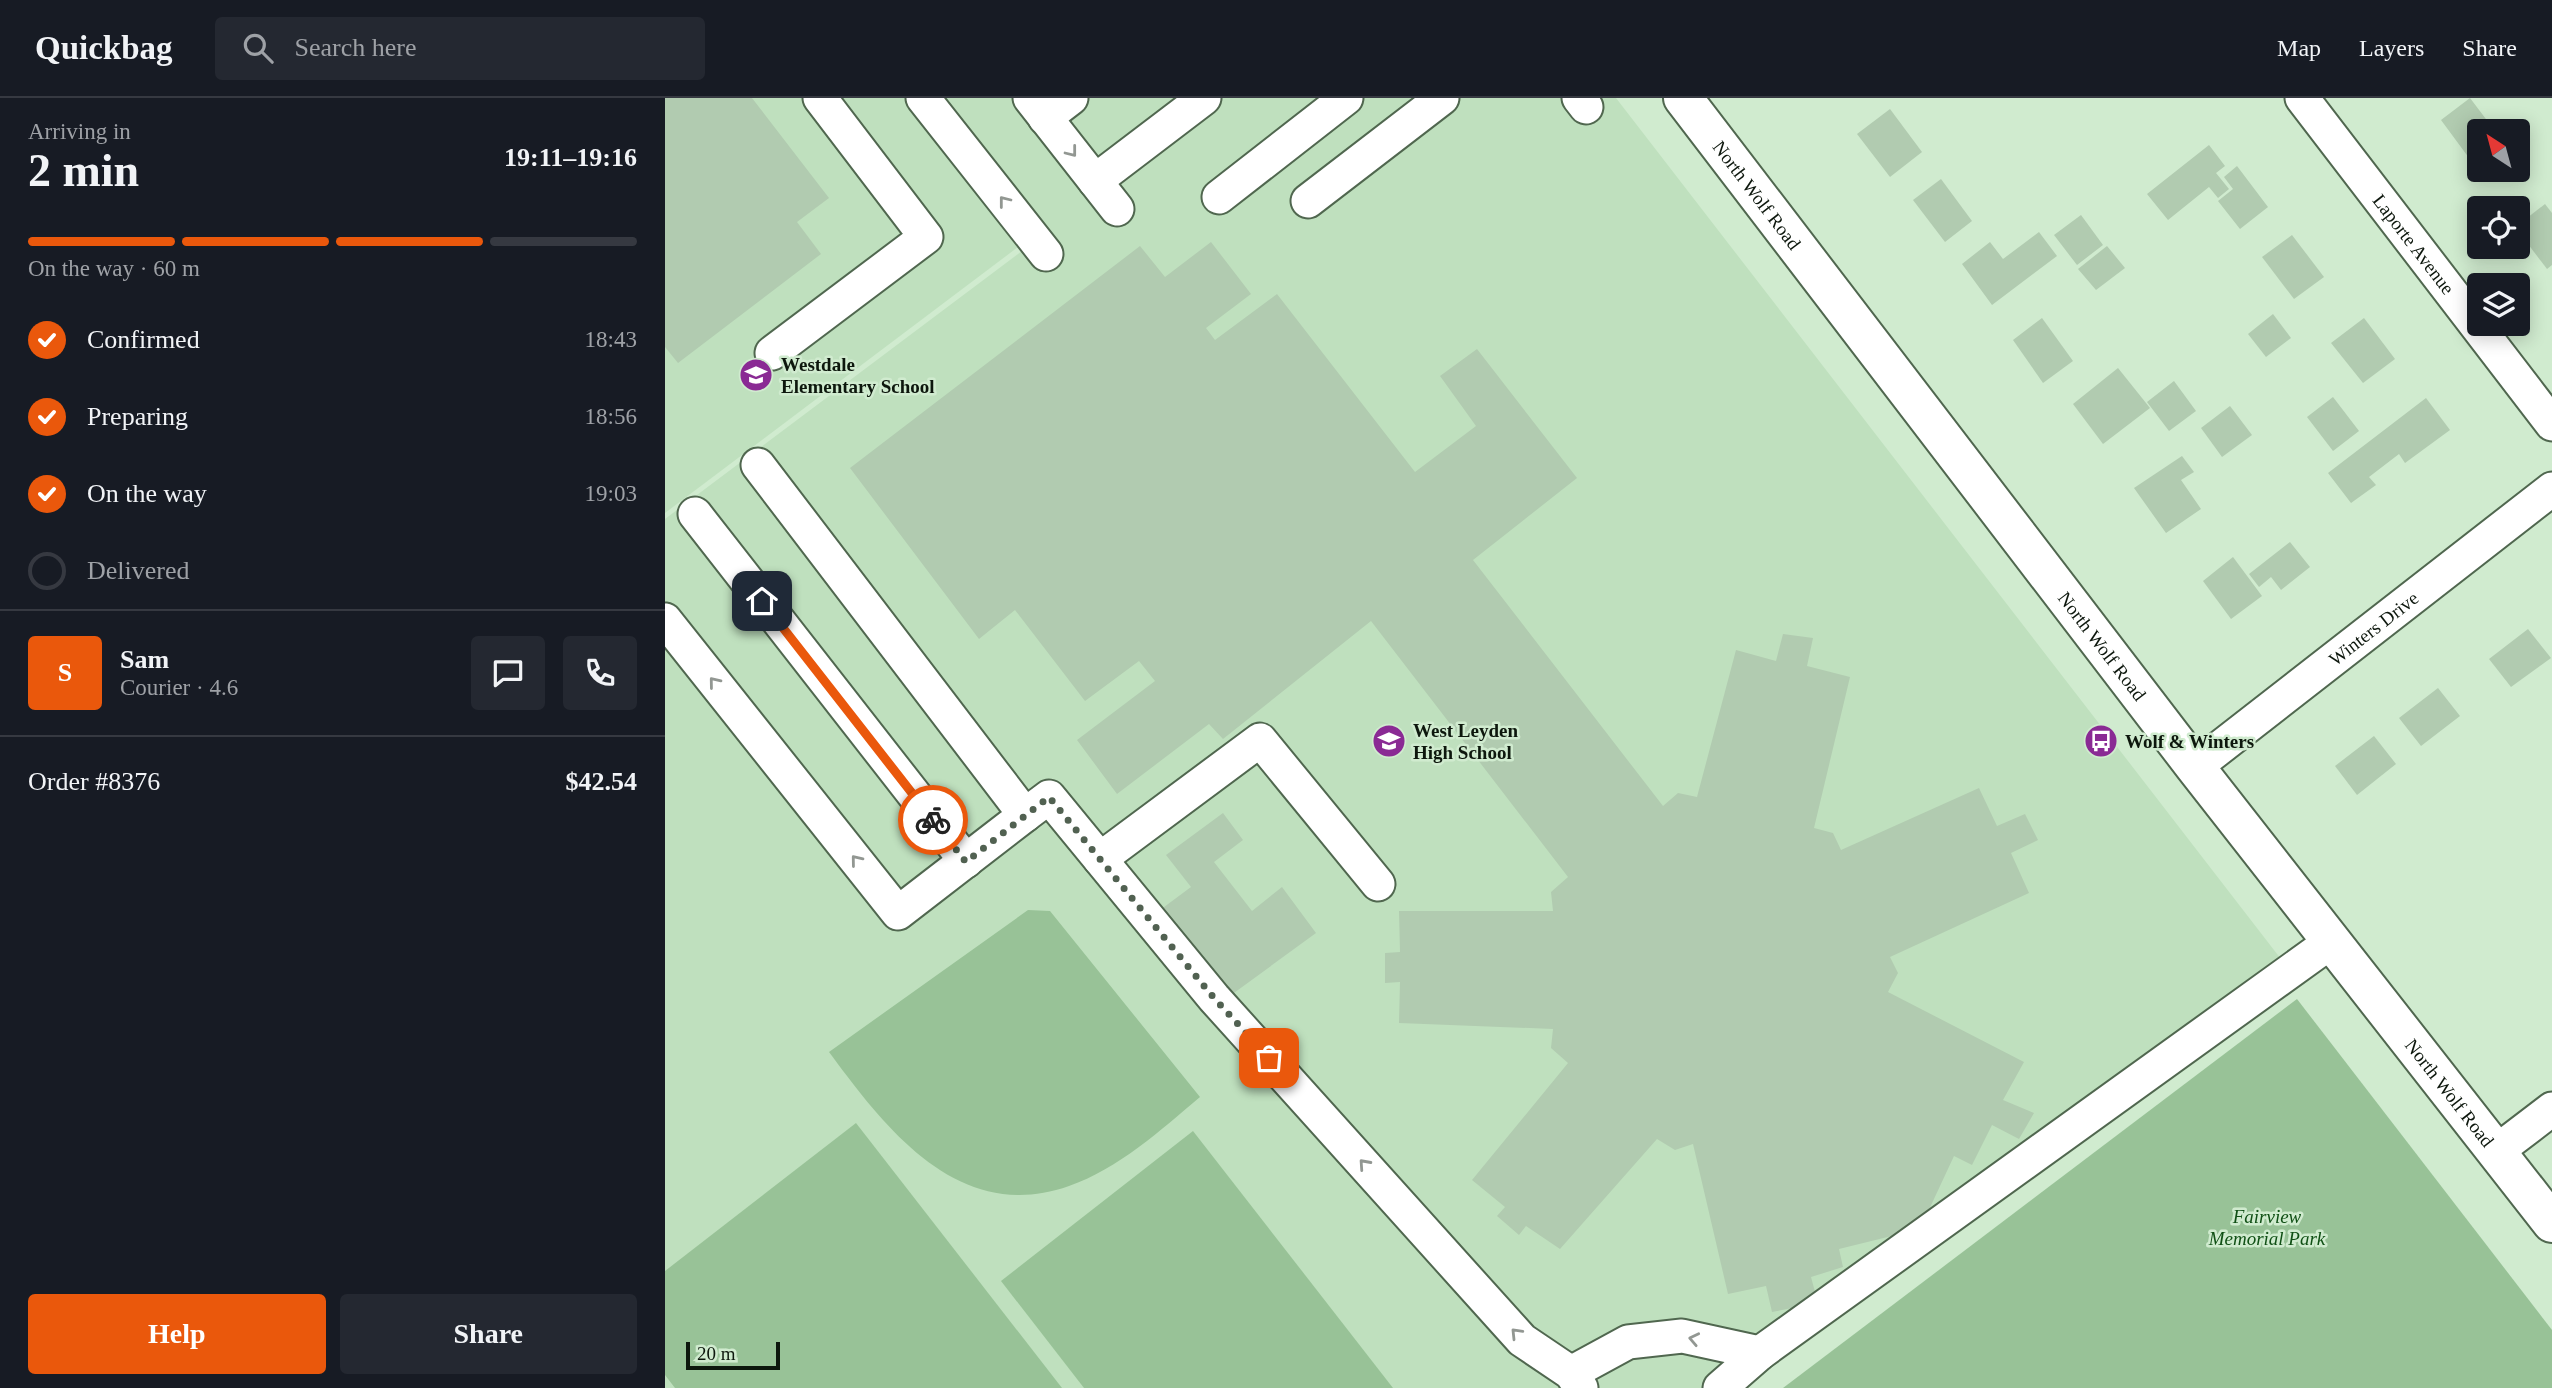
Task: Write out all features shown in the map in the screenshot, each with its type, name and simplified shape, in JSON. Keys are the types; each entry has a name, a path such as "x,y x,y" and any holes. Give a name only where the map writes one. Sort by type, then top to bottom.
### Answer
{"main road":[{"name":"North Wolf Road","path":"1683,98 2195,768 2552,1223"}],"street":[{"path":"772,353 926,237 820,98"},
{"path":"923,98 1046,254"},
{"path":"1095,181 1204,98"},
{"path":"1219,197 1346,98"},
{"path":"1308,201 1442,98"},
{"name":"Laporte Avenue","path":"2302,98 2552,424"},
{"path":"1049,105 1095,181 1117,209"},
{"path":"758,465 1025,815"},
{"name":"Winters Drive","path":"2195,768 2552,489"},
{"path":"695,514 966,862"},
{"path":"665,620 898,913 1049,797 1214,998 1522,1339 1576,1381 1627,1342 1682,1336 1760,1353"},
{"path":"1100,859 1260,740 1378,884"},
{"path":"1720,1388 1760,1353 2332,941"},
{"path":"2497,1151 2552,1109"}],"shaded area":[{"name":"Westdale Elementary School","path":"665,98 918,98 1030,238 665,513"},
{"name":"West Leyden High School","path":"929,98 1616,98 2284,963 1745,1388 665,1388 665,519 1038,239"}],"green space":[{"path":"1028,910 1050,911 1200,1097 1138,1148 1105,1170 1069,1186 1029,1195 993,1192 960,1181 929,1162 901,1139 875,1111 829,1052"},
{"name":"Fairview Memorial Park","path":"2297,999 2552,1330 2552,1388 1783,1388"},
{"path":"856,1123 1062,1388 675,1388 665,1375 665,1271"},
{"path":"1193,1131 1393,1388 1084,1388 1001,1281"}],"building":[{"path":"665,98 752,98 829,198 797,222 821,254 678,363 665,347"},
{"path":"2470,98 2486,119 2467,119 2467,155 2441,120"},
{"path":"1890,109 1922,152 1890,177 1857,134"},
{"path":"2209,145 2225,166 2216,173 2229,189 2218,198 2209,187 2168,220 2147,194"},
{"path":"2237,166 2268,207 2240,229 2218,201 2233,189 2224,177"},
{"path":"1941,179 1972,221 1945,242 1913,200"},
{"path":"2545,204 2552,213 2552,265 2547,269 2530,247 2530,216"},
{"path":"2081,215 2103,245 2077,265 2054,235"},
{"path":"2039,232 2057,256 1992,305 1962,264 1990,242 2003,259"},
{"path":"2292,235 2324,277 2294,299 2262,257"},
{"path":"1211,242 1251,294 1206,328 1215,340 1277,294 1415,472 1476,426 1440,376 1477,349 1577,478 1473,560 1663,806 1678,793 1697,797 1736,650 1776,661 1783,634 1813,638 1807,666 1850,677 1814,828 1833,833 1841,850 1979,788 1997,826 2025,814 2038,840 2011,853 2029,893 1890,957 1898,973 1888,992 2024,1062 2003,1100 2034,1113 2019,1139 1992,1125 1972,1165 1954,1156 1920,1229 1839,1249 1843,1267 1811,1277 1818,1303 1772,1312 1766,1286 1728,1294 1693,1144 1675,1150 1657,1139 1560,1249 1526,1226 1519,1235 1497,1216 1505,1207 1472,1180 1568,1063 1551,1048 1553,1029 1399,1023 1400,982 1385,983 1385,953 1400,952 1399,911 1553,911 1551,892 1568,877 1371,621 1223,739 1209,724 1117,794 1077,740 1155,681 1139,661 1085,701 1015,610 979,639 850,468 1140,246 1165,277"},
{"path":"2107,246 2125,268 2096,290 2078,269"},
{"path":"2273,314 2291,338 2266,357 2248,334"},
{"path":"2042,318 2073,361 2043,383 2013,340"},
{"path":"2364,318 2395,359 2363,383 2331,343"},
{"path":"2118,368 2150,408 2103,444 2073,404"},
{"path":"2174,381 2196,411 2169,431 2147,402"},
{"path":"2333,397 2359,431 2333,451 2307,417"},
{"path":"2426,398 2450,430 2405,463 2399,454 2369,477 2376,485 2351,503 2328,473"},
{"path":"2230,406 2252,435 2222,457 2201,428"},
{"path":"2182,456 2194,472 2181,480 2201,509 2166,533 2134,488"},
{"path":"2290,542 2310,567 2281,590 2271,577 2259,587 2249,574"},
{"path":"2233,557 2262,596 2231,619 2203,581"},
{"path":"2528,629 2551,658 2511,687 2489,659"},
{"path":"2438,688 2460,716 2421,746 2399,718"},
{"path":"2374,736 2396,764 2357,795 2335,766"},
{"path":"1223,813 1243,840 1214,862 1252,911 1282,887 1316,933 1227,998 1160,910 1191,887 1166,855"}],"way so far":[{"path":"933,820 966,862 1049,797 1214,998 1269,1058"}],"place":[{"name":"Westdale Elementary School","path":"756,375"},
{"name":"West Leyden High School","path":"1389,741"},
{"name":"Wolf & Winters","path":"2101,741"}],"route":[{"path":"762,601 933,820"}]}
